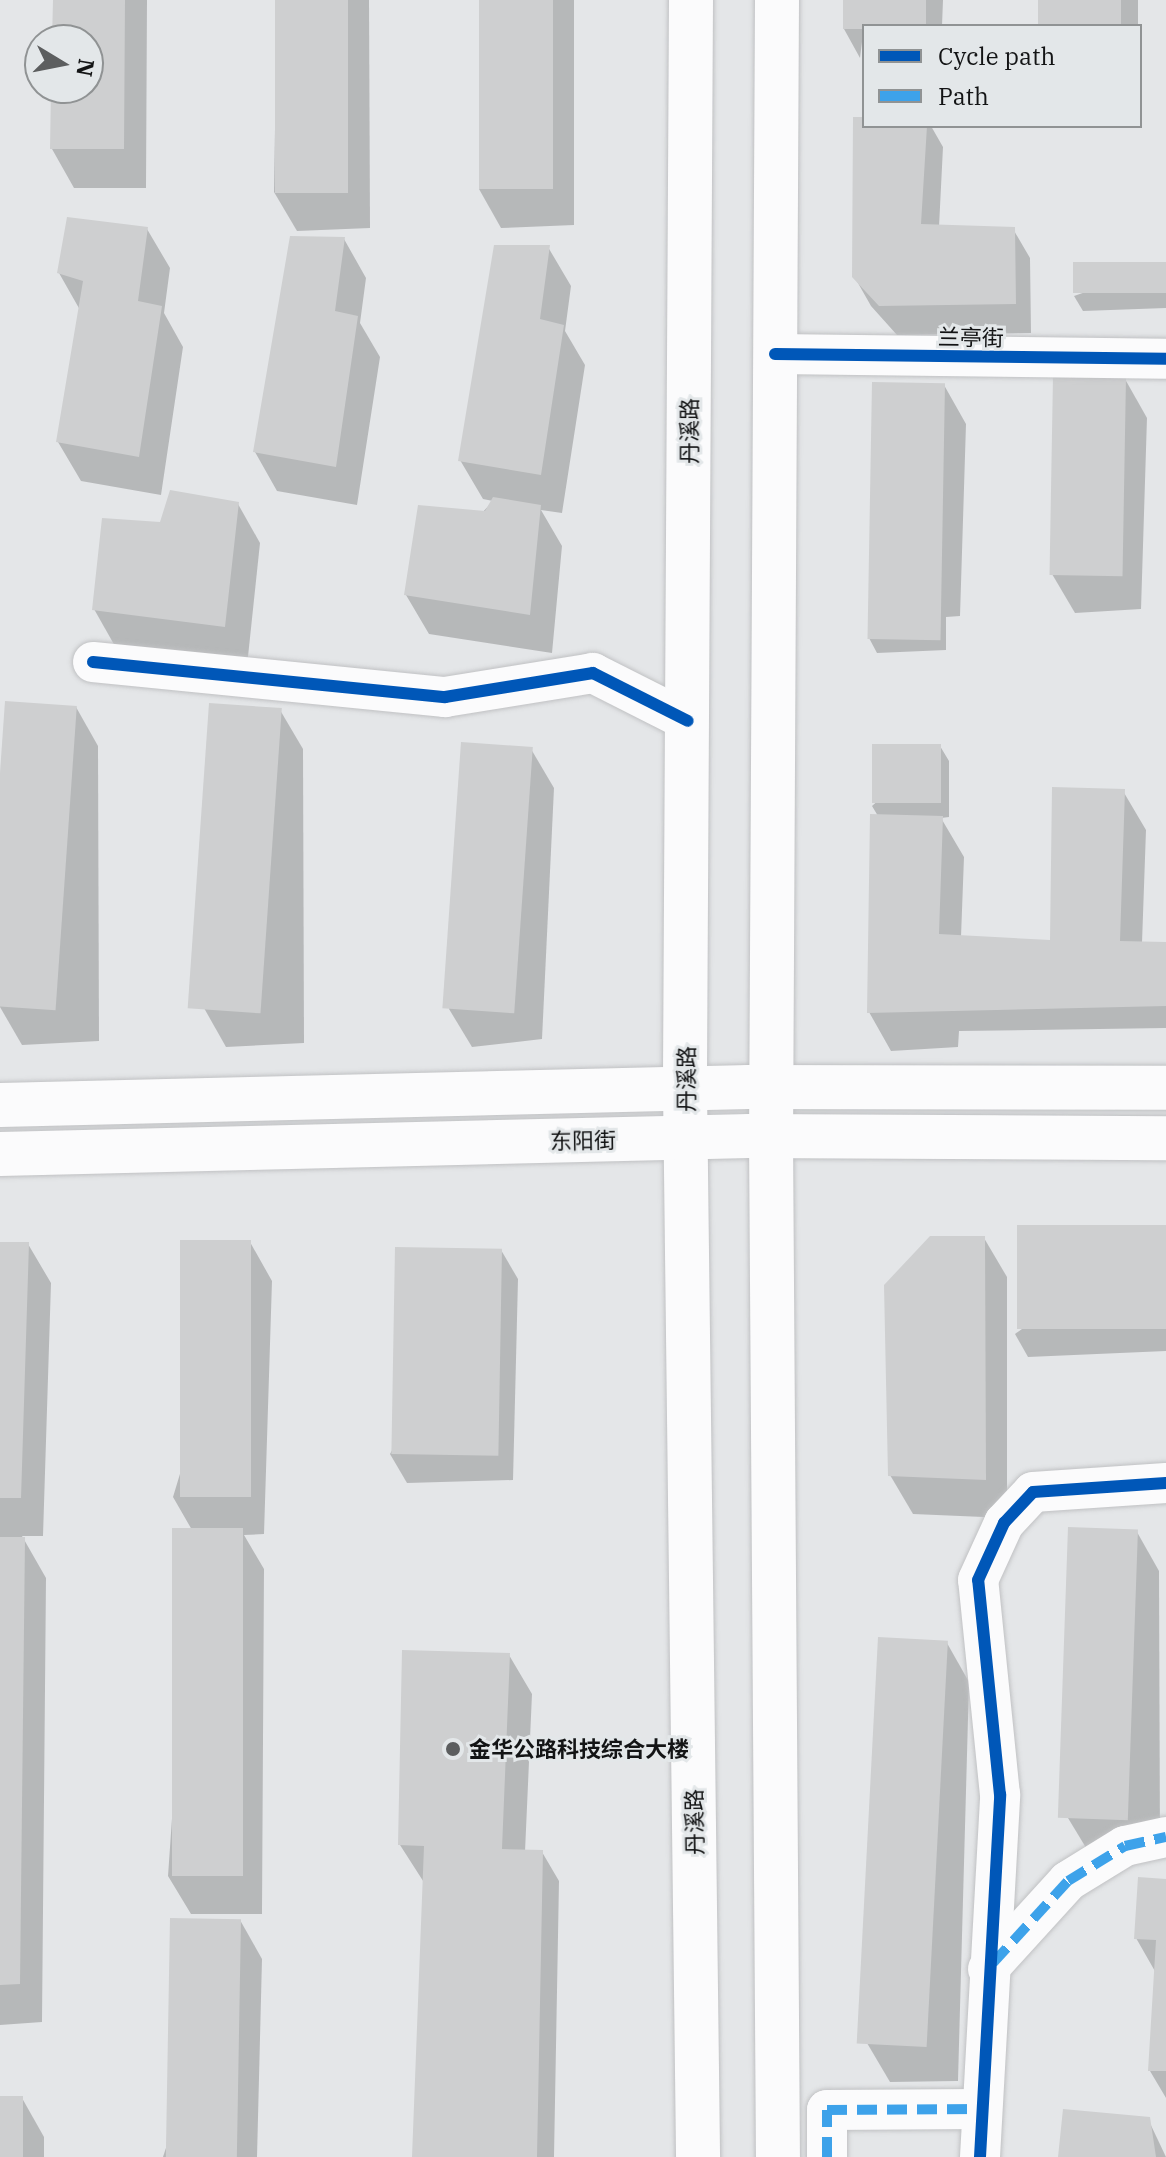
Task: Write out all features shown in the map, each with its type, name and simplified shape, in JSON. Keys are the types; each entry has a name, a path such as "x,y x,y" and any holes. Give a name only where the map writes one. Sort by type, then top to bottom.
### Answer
{"main road":[{"name":"丹溪路","path":"691,0 685,1089 698,2157"},
{"path":"777,0 771,1136 778,2157"},
{"path":"0,1105 685,1089 1166,1088"},
{"name":"东阳街","path":"0,1154 771,1136 1166,1138"}],"street":[{"name":"兰亭街","path":"775,354 1166,359"},
{"path":"93,662 445,697 593,673 688,721"},
{"path":"980,2157 1000,1795 978,1580 1004,1523 1033,1492 1166,1483"},
{"path":"988,1969 1068,1881 1125,1846 1166,1837"},
{"path":"827,2157 827,2110 981,2109"}],"building":[{"path":"53,0 125,0 124,149 50,149 51,104 104,104 104,24 52,24"},
{"path":"275,0 348,0 348,193 275,193"},
{"path":"479,0 553,0 553,189 479,189"},
{"path":"843,0 926,0 926,24 862,24 862,29 843,29"},
{"path":"1038,0 1121,0 1121,24 1038,24"},
{"path":"853,117 862,117 862,128 927,128 921,224 1015,227 1016,304 879,306 852,277"},
{"path":"67,217 148,227 138,301 162,306 139,457 56,442 83,281 57,273"},
{"path":"290,236 345,237 335,311 358,316 336,467 253,452"},
{"path":"494,245 550,245 540,319 564,325 541,475 458,461"},
{"path":"1073,262 1166,262 1166,293 1073,293"},
{"path":"1053,376 1126,377 1123,576 1050,575"},
{"path":"872,382 945,383 941,640 868,639"},
{"path":"170,490 239,502 225,627 92,610 102,518 160,522"},
{"path":"493,497 541,505 530,615 404,595 418,505 485,511"},
{"path":"5,701 77,706 56,1010 0,1006 0,773"},
{"path":"209,703 282,708 260,1013 188,1008"},
{"path":"461,742 533,747 514,1013 442,1008"},
{"path":"872,744 941,744 941,803 872,803"},
{"path":"1052,787 1125,789 1120,941 1166,942 1166,1006 867,1013 870,814 943,816 939,934 1050,940"},
{"path":"1017,1225 1166,1225 1166,1329 1017,1329"},
{"path":"930,1236 985,1236 986,1480 888,1476 884,1285"},
{"path":"180,1240 251,1240 251,1497 180,1497"},
{"path":"0,1242 29,1242 21,1498 0,1498"},
{"path":"395,1247 502,1249 498,1456 391,1454"},
{"path":"1068,1527 1138,1529 1128,1820 1058,1818"},
{"path":"172,1528 243,1528 243,1876 172,1876"},
{"path":"0,1537 25,1537 20,1984 0,1985"},
{"path":"878,1637 948,1641 927,2047 857,2043"},
{"path":"402,1650 510,1653 502,1849 543,1850 537,2157 412,2157 424,1846 398,1845"},
{"path":"1138,1877 1166,1879 1166,2071 1148,2071 1156,1940 1134,1939"},
{"path":"170,1918 241,1919 237,2157 166,2157"},
{"path":"0,2096 23,2096 23,2157 0,2157"},
{"path":"1063,2109 1150,2117 1156,2157 1058,2157"}],"marked path":[{"path":"993,1963 1068,1881 1125,1846 1166,1837"},
{"path":"827,2157 827,2110 981,2109"}],"cycle path":[{"path":"775,354 1166,359"},
{"path":"93,662 445,697 593,673 688,721"},
{"path":"980,2157 1000,1795 978,1580 1004,1523 1033,1492 1166,1483"}],"place":[{"name":"金华公路科技综合大楼","path":"453,1749"}]}
